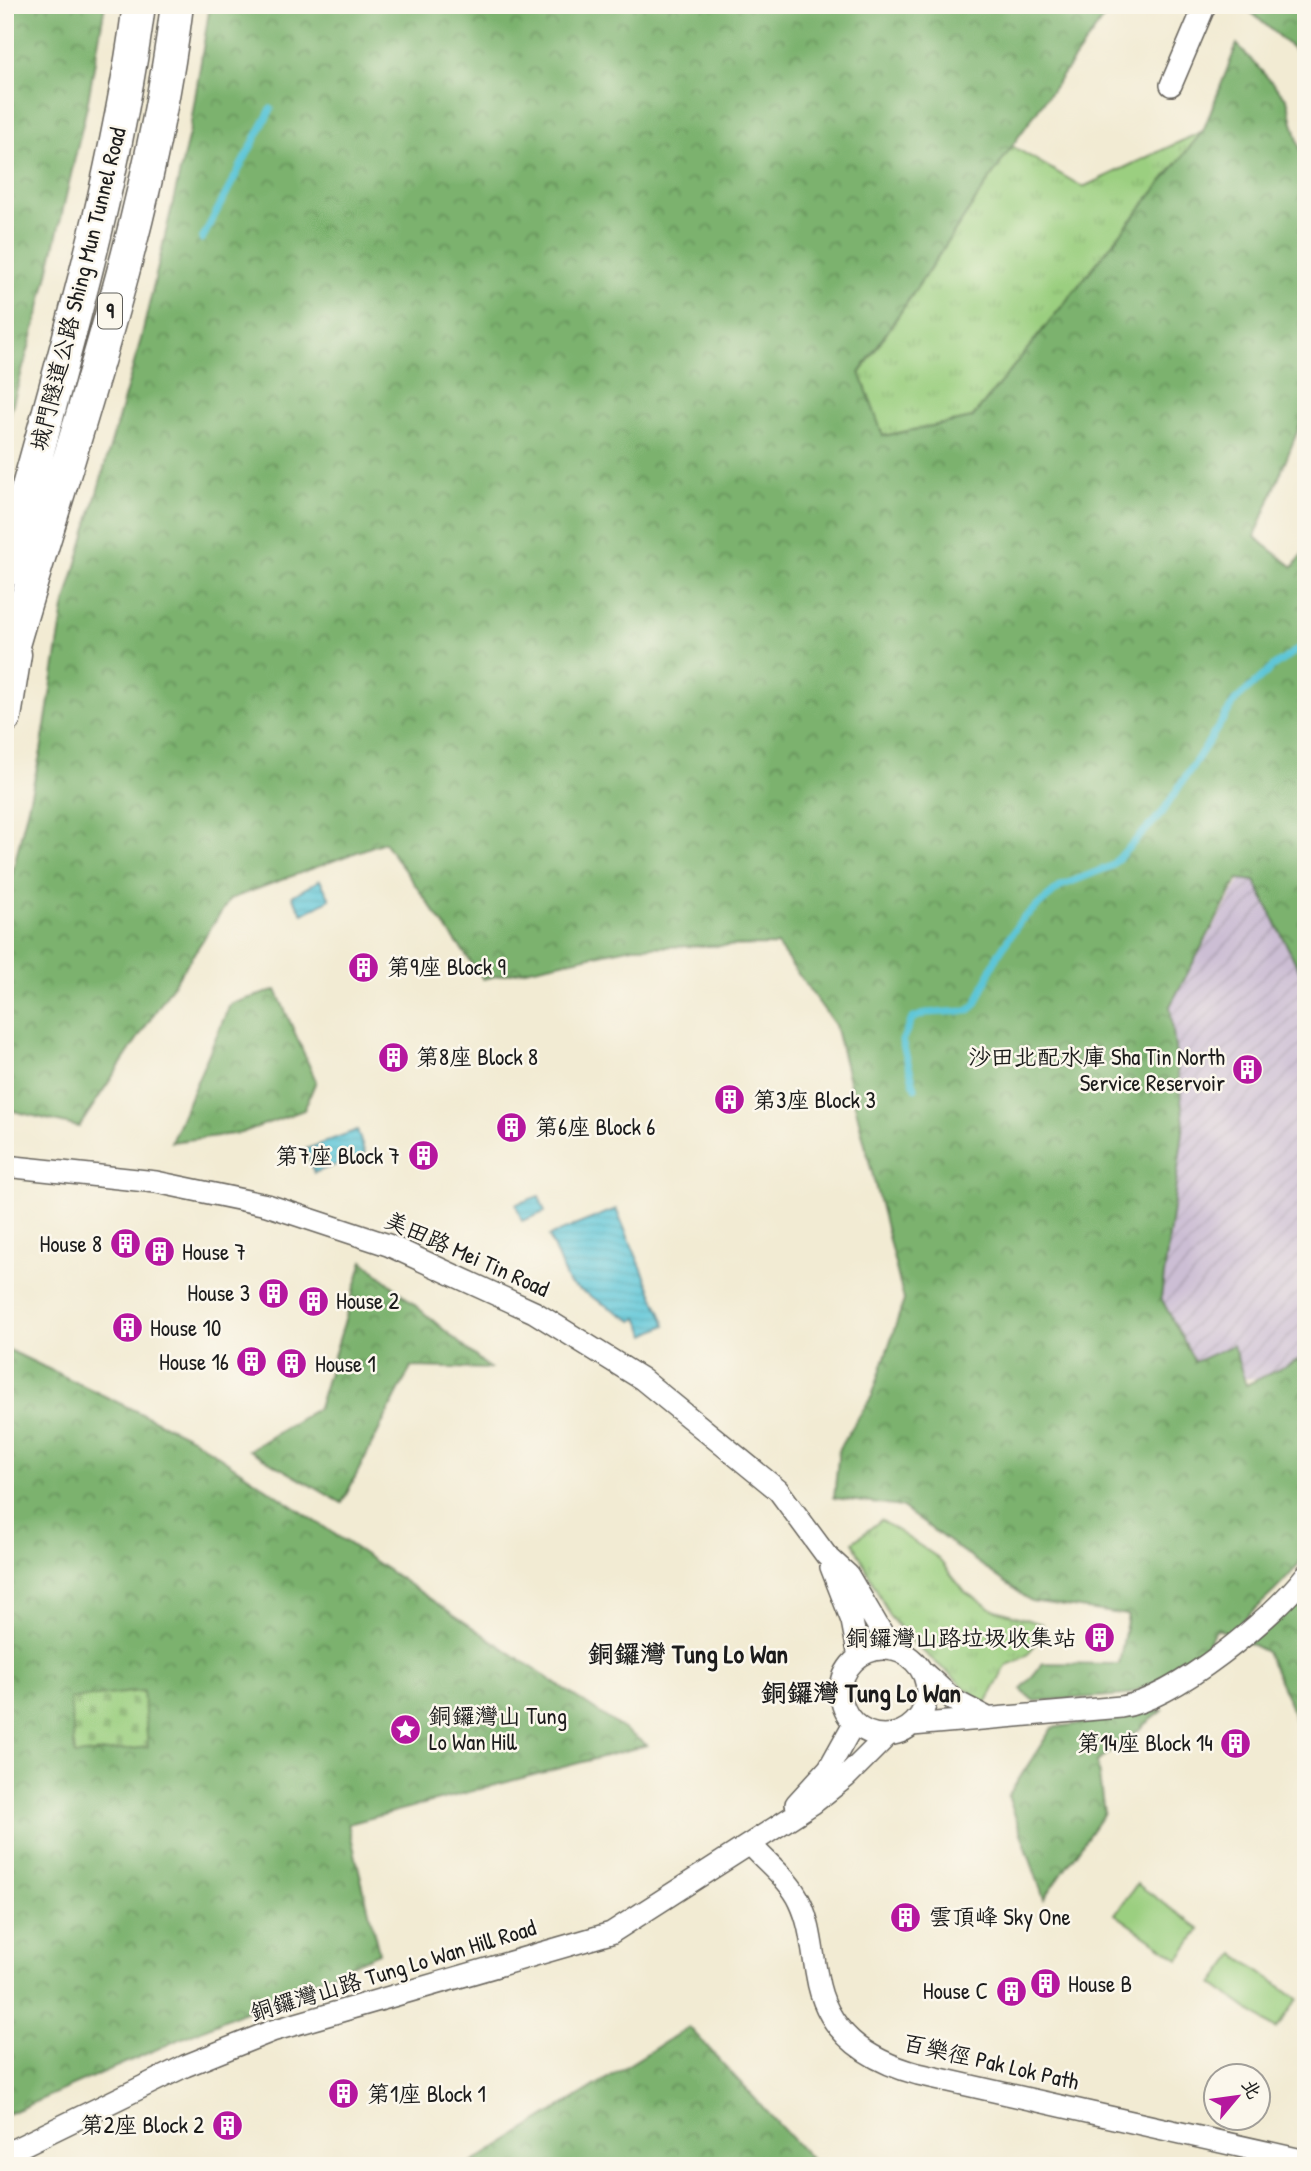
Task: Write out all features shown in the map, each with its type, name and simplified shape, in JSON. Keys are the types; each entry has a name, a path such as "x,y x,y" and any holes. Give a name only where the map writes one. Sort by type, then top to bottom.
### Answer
{"highway":[{"name":"城門隧道公路 Shing Mun Tunnel Road","path":"5,571 92,248 124,112 139,5"},
{"name":"城門隧道公路 Shing Mun Tunnel Road","path":"5,673 128,251 159,117 177,5"},
{"path":"5,717 22,612"}],"street":[{"path":"1171,85 1205,5"},
{"name":"美田路 Mei Tin Road","path":"5,1166 156,1182 267,1205 388,1245 487,1289 573,1334 675,1403 778,1490 826,1555 848,1575 892,1650"},
{"name":"美田路 Mei Tin Road","path":"826,1555 852,1621 859,1657"},
{"name":"銅鑼灣山路 Tung Lo Wan Hill Road","path":"5,2154 186,2066 272,2031 611,1933 812,1804 846,1777 888,1735 912,1725 1121,1707 1160,1695 1196,1673 1277,1606 1306,1574"},
{"path":"888,1735 864,1730 854,1723 846,1712 842,1685 851,1665 869,1652 892,1650 902,1654 955,1701 986,1717"},
{"path":"912,1725 925,1704 927,1691 919,1668"},
{"name":"銅鑼灣山路 Tung Lo Wan Hill Road","path":"784,1820 829,1768 854,1723"},
{"name":"百樂徑 Pak Lok Path","path":"751,1845 793,1890 800,1902 809,1925 820,1991 832,2018 850,2041 874,2059 918,2074 1306,2161"}],"shaded area":[{"name":"沙田北配水庫 Sha Tin North Service Reservoir","path":"1245,871 1306,872 1306,1380 1236,1378 1204,1396 1129,1320 1184,1124 1170,1006"}],"green space":[{"path":"5,5 105,5 87,106 39,312 5,431"},
{"path":"210,5 1113,5 1012,146 860,372 883,436 972,418 1203,131 1237,44 1287,99 1306,172 1306,410 1255,537 1293,567 1306,550 1306,984 1255,881 1238,879 1170,1006 1184,1124 1161,1298 1195,1362 1233,1345 1246,1385 1306,1356 1306,1554 1279,1586 1227,1633 1217,1628 1192,1667 1126,1695 1034,1701 1021,1690 1043,1663 1119,1664 1128,1615 1031,1601 901,1507 834,1498 839,1448 872,1396 904,1300 835,1025 777,945 633,947 483,979 384,842 230,899 79,1127 5,1109 5,904 41,751 64,608 141,339 190,129"},
{"path":"1247,5 1306,5 1306,60 1246,8"},
{"path":"1203,131 972,418 883,436 860,373 1012,146 1083,187"},
{"path":"276,990 316,1081 304,1110 241,1133 171,1142 230,1004"},
{"path":"363,1261 490,1369 411,1367 342,1503 249,1450 318,1408"},
{"path":"5,1348 192,1438 647,1745 348,1824 379,1953 5,2115"},
{"path":"881,1520 937,1557 965,1592 993,1609 1042,1624 1031,1650 1022,1659 1007,1665 985,1705 912,1642 890,1617 853,1542"},
{"path":"1306,1585 1306,1752 1289,1702 1266,1652 1244,1641"},
{"path":"143,1691 148,1747 75,1755 70,1699"},
{"path":"1164,1710 1097,1762 1104,1813 1044,1899 1008,1796 1052,1728"},
{"path":"1137,1884 1200,1929 1179,1959 1115,1914"},
{"path":"1235,1954 1298,1999 1276,2029 1213,1984"},
{"path":"689,2027 817,2166 467,2166"}],"water":[{"path":"320,880 330,899 303,914 292,896"},
{"path":"357,1130 365,1154 314,1173 306,1149"},
{"path":"539,1196 545,1212 522,1221 516,1204"},
{"path":"616,1209 666,1325 646,1335 638,1318 633,1321 568,1283 549,1236"}],"waterway":[{"path":"202,239 271,109"},
{"path":"915,1088 902,1041 912,1019 926,1013 968,1011 976,1004 997,956 1021,920 1061,886 1111,866 1162,813 1235,701 1274,666 1306,644"}],"place":[{"name":"第9座 Block 9","path":"364,967"},
{"name":"第8座 Block 8","path":"393,1057"},
{"name":"沙田北配水庫 Sha Tin North Service Reservoir","path":"1248,1070"},
{"name":"第3座 Block 3","path":"730,1100"},
{"name":"第6座 Block 6","path":"512,1127"},
{"name":"第7座 Block 7","path":"423,1156"},
{"name":"House 8","path":"125,1244"},
{"name":"House 7","path":"159,1252"},
{"name":"House 3","path":"273,1293"},
{"name":"House 2","path":"313,1301"},
{"name":"House 10","path":"127,1328"},
{"name":"House 16","path":"252,1362"},
{"name":"House 1","path":"292,1364"},
{"name":"銅鑼灣山路垃圾收集站","path":"1099,1638"},
{"name":"銅鑼灣山 Tung Lo Wan Hill","path":"406,1729"},
{"name":"第14座 Block 14","path":"1236,1743"},
{"name":"雲頂峰 Sky One","path":"906,1917"},
{"name":"House B","path":"1045,1984"},
{"name":"House C","path":"1011,1991"},
{"name":"第1座 Block 1","path":"344,2094"},
{"name":"第2座 Block 2","path":"227,2125"}],"district":[{"name":"銅鑼灣 Tung Lo Wan","path":"688,1654"},
{"name":"銅鑼灣 Tung Lo Wan","path":"861,1693"}]}
